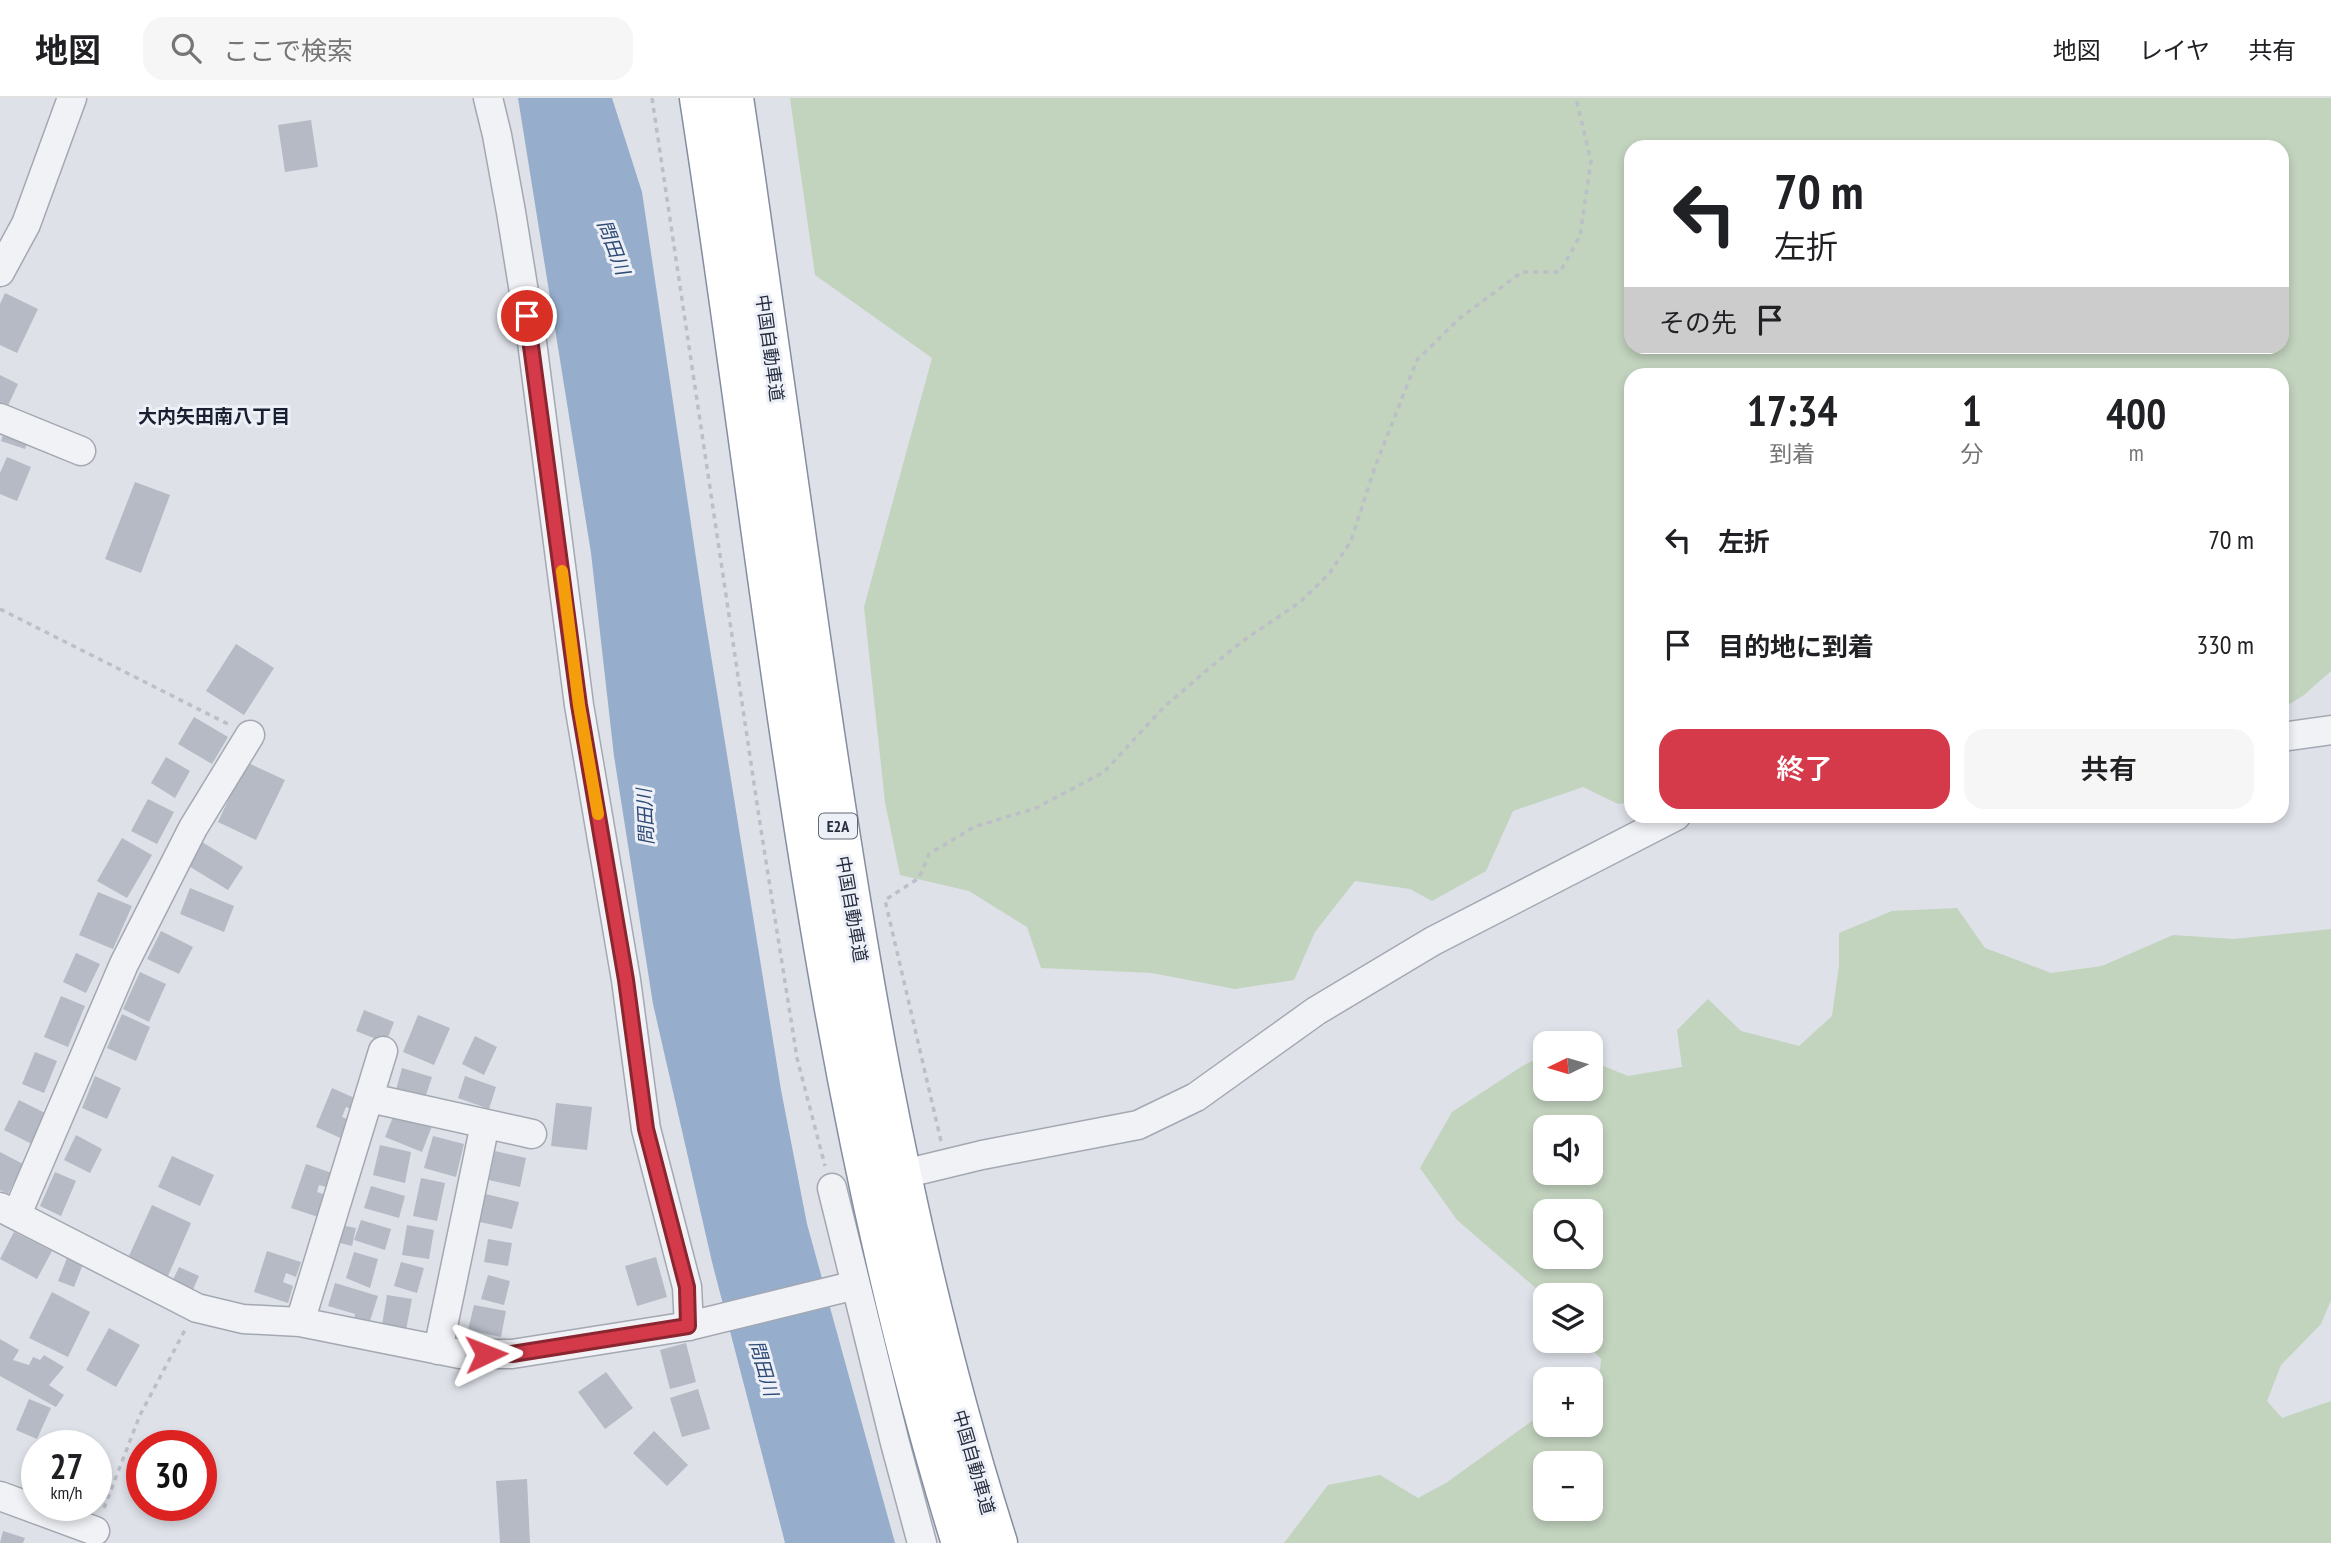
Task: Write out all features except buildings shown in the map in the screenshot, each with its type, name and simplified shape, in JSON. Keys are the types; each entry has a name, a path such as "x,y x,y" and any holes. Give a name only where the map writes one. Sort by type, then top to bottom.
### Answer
{"highway":[{"name":"中国自動車道","path":"699,98 809,857 845,1071 912,1368 961,1543"},
{"name":"中国自動車道","path":"733,98 844,868 879,1064 909,1211 945,1360 998,1543"}],"street":[{"path":"0,272 26,224 72,98"},
{"path":"488,98 516,238 579,705 626,980 646,1129 687,1287 688,1326"},
{"path":"0,418 81,451"},
{"path":"2289,736 2331,730"},
{"path":"250,735 193,828 124,964 8,1211 197,1308 243,1319 300,1322 460,1354 512,1354 688,1326 847,1288"},
{"path":"933,1167 1138,1125 1196,1097 1315,1011 1433,941 1662,823"},
{"path":"300,1322 383,1051"},
{"path":"370,1098 532,1134"},
{"path":"438,1350 485,1124"},
{"path":"832,1188 847,1288 895,1443 922,1543"},
{"path":"0,1496 95,1531"}],"path":[{"path":"652,98 758,817 797,1058 832,1188"},
{"path":"933,1167 885,900 919,878 929,854 974,827 1036,808 1104,772 1164,707 1244,640 1299,603 1329,574 1351,541 1375,467 1417,360 1460,318 1522,272 1560,272 1580,236 1591,161 1576,98"},
{"path":"0,609 250,735"},
{"path":"95,1531 140,1415 197,1308"}],"green space":[{"path":"790,98 2331,98 2331,671 2289,705 2289,368 1624,368 1624,803 1618,804 1583,787 1513,811 1486,871 1432,901 1410,889 1355,881 1315,932 1294,980 1235,989 1152,973 1041,968 1027,927 969,891 900,875 885,802 864,607 932,358 815,275"},
{"path":"1957,908 1985,948 2051,973 2102,966 2173,935 2234,939 2331,929 2331,1300 2321,1324 2281,1365 2267,1401 2282,1418 2331,1401 2331,1543 1284,1543 1328,1485 1380,1475 1418,1498 1446,1483 1533,1421 1533,1437 1603,1437 1603,1367 1600,1367 1601,1359 1595,1353 1603,1353 1603,1283 1533,1283 1533,1286 1457,1220 1420,1168 1452,1112 1533,1061 1533,1101 1603,1101 1603,1066 1628,1076 1682,1067 1677,1030 1708,999 1741,1031 1799,1046 1832,1016 1839,966 1839,933 1892,911"}],"water":[{"name":"問田川","path":"518,98 612,98 642,192 704,612 781,1090 807,1224 895,1543 785,1543 712,1262 653,1004 614,756 591,553"}],"slow traffic":[{"path":"562,571 579,705 598,814"}],"district":[{"name":"大内矢田南八丁目","path":"214,416"}],"route":[{"path":"486,1354 512,1354 688,1326 687,1287 646,1129 626,980 579,705 527,316"}]}
